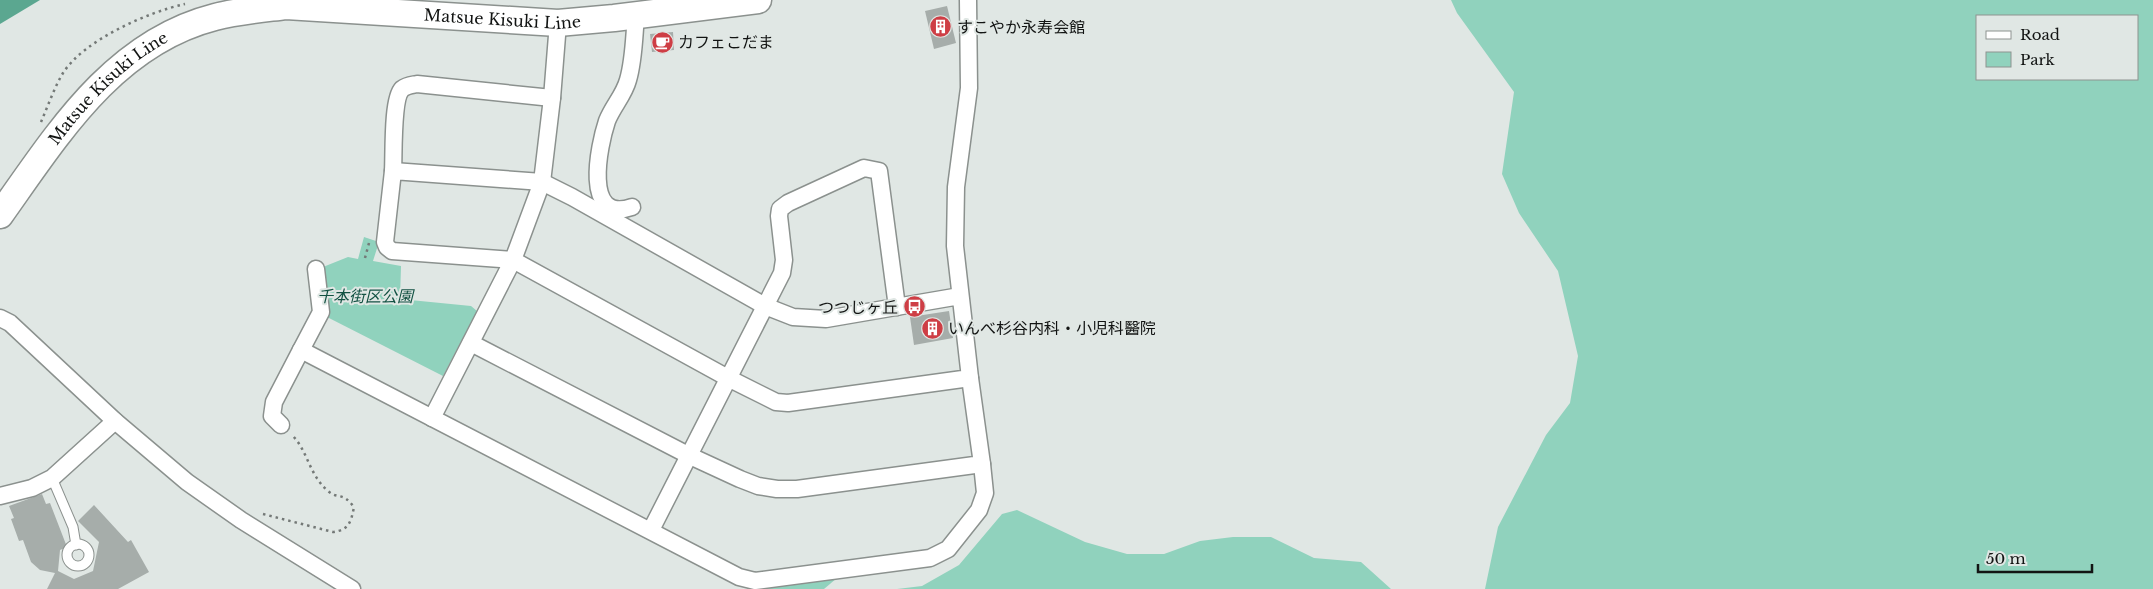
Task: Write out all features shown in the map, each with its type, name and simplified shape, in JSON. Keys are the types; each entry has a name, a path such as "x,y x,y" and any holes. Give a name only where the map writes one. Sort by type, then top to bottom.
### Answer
{"main road":[{"name":"Matsue Kisuki Line","path":"0,215 86,99 113,73 138,53 173,32 213,17 246,10 286,6 558,23 636,16 758,0"}],"street":[{"path":"301,350 739,576 755,581 930,558 948,549 979,510 985,493 955,246 956,187 969,88 968,0"},
{"path":"632,207 626,209 616,208 605,203 601,198 597,165 607,121 628,81 636,16"},
{"path":"432,418 513,260 542,182 552,98 558,23"},
{"path":"552,98 417,84 408,85 402,89 397,102 393,171 385,242 387,247 392,251 513,260 728,378 776,402 788,403 970,378"},
{"path":"651,530 782,273 784,260 779,216 780,209 788,202 864,168 879,171 897,307"},
{"path":"393,171 542,182 765,306 793,317 826,319 960,296"},
{"path":"281,425 272,416 274,402 321,312 316,269"},
{"path":"0,318 10,323 115,421 187,482 241,520 352,589"},
{"path":"471,343 688,455 758,486 777,489 797,489 982,464"},
{"path":"0,496 32,488 52,478 115,421"}],"lane":[{"path":"52,478 74,526 76,545"}],"path":[{"path":"364,258 370,240"},
{"path":"241,520 258,513 333,532 344,530 351,523 354,507 343,496 329,493 314,477 296,440 281,425"}],"green space":[{"path":"1451,0 2153,0 2153,589 1485,589 1498,527 1546,435 1570,403 1578,356 1558,271 1519,213 1502,174 1514,92 1457,13"},
{"name":"千本街区公園","path":"364,237 379,242 373,261 401,266 400,299 471,306 477,311 443,376 327,317 323,267 348,257 358,259"},
{"path":"1017,510 1085,542 1127,554 1164,554 1200,541 1233,537 1271,537 1314,558 1361,562 1391,589 897,589 922,586 959,565 1002,514"},
{"path":"837,578 824,589 747,589 748,588"}],"shaded area":[{"path":"0,0 40,0 0,24"}],"building":[{"name":"すこやか永寿会館","path":"947,6 956,43 934,49 925,11"},
{"name":"カフェこだま","path":"673,32 674,50 652,52 650,34"},
{"name":"いんべ杉谷内科・小児科醫院","path":"949,311 953,338 914,345 910,317"},
{"path":"42,494 46,504 50,503 67,547 60,550 58,571 74,579 93,571 99,542 78,521 94,505 128,542 131,540 149,572 118,589 47,589 55,573 40,570 31,562 23,540 19,541 11,519 14,518 9,506"}],"place":[{"name":"すこやか永寿会館","path":"941,27"},
{"name":"カフェこだま","path":"662,42"},
{"name":"つつじヶ丘","path":"914,307"},
{"name":"いんべ杉谷内科・小児科醫院","path":"932,328"}]}
